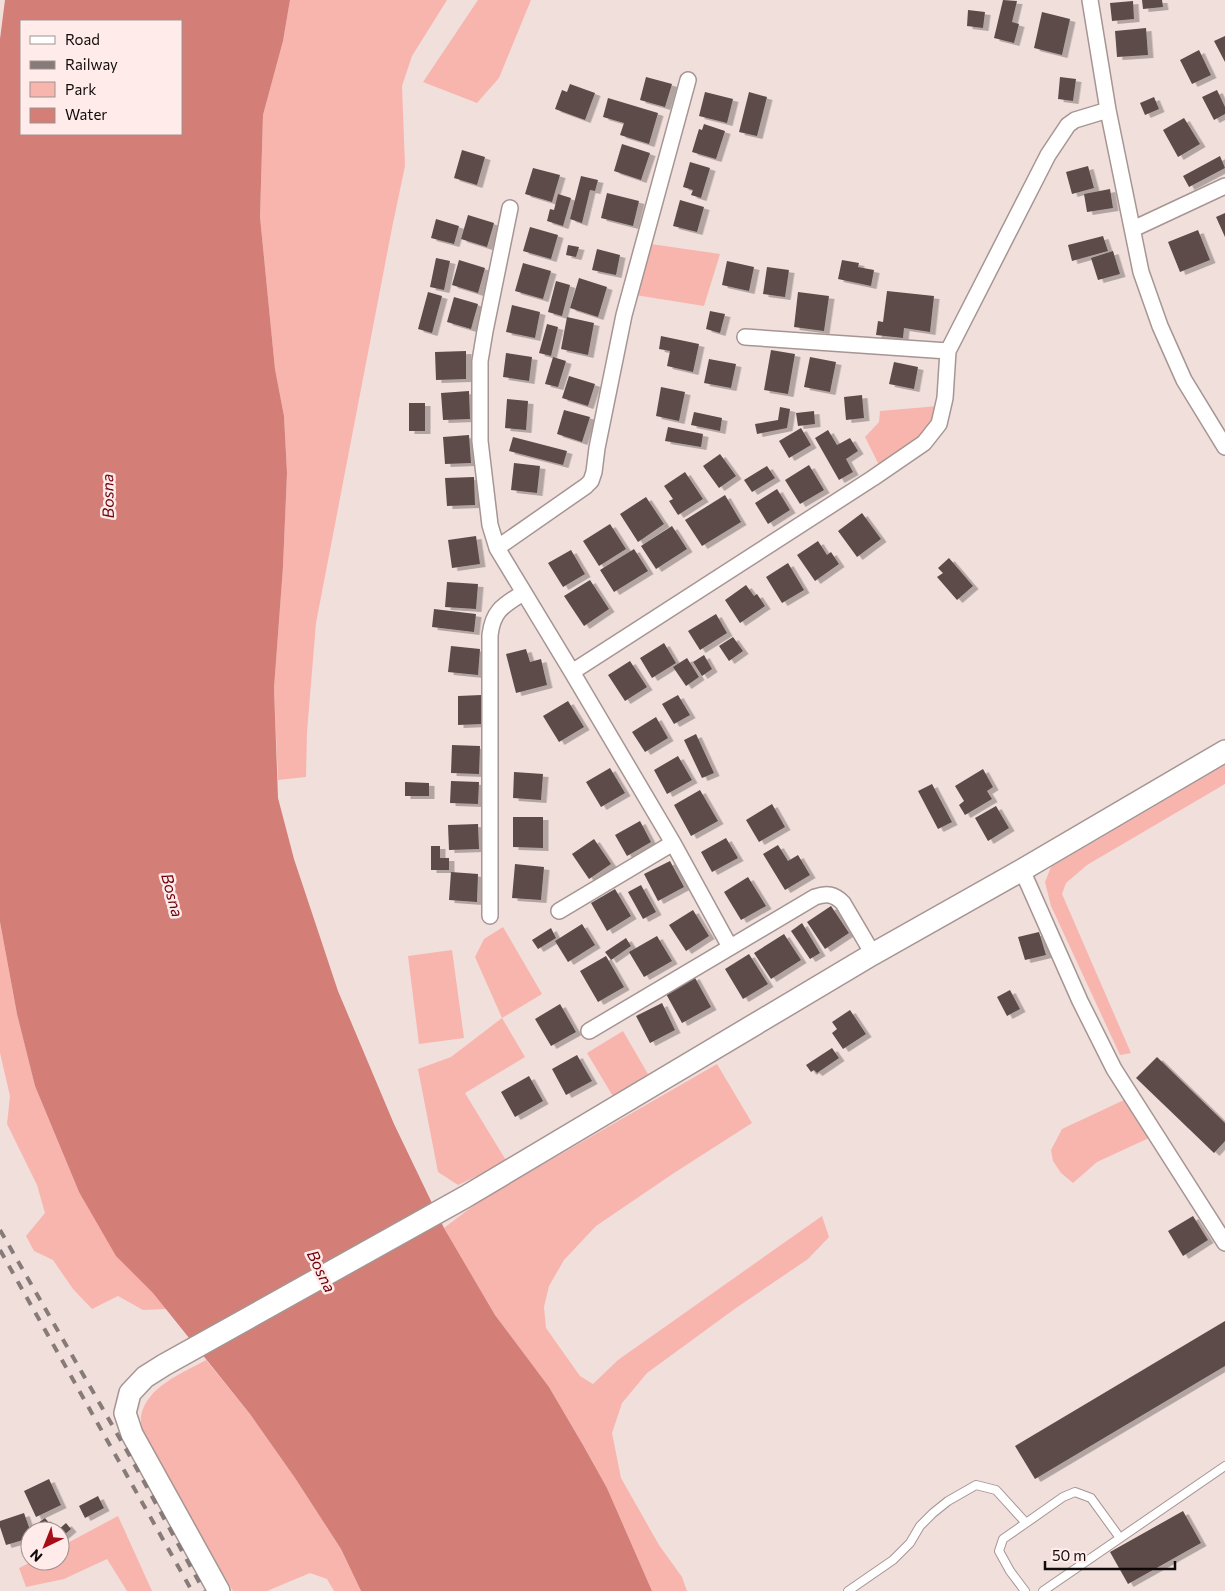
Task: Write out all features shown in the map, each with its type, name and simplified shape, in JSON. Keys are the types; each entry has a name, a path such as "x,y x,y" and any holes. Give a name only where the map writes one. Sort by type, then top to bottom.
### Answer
{"street":[{"path":"1090,0 1108,110 1141,272 1160,326 1184,380 1219,424 1225,447"},
{"path":"496,548 591,481 624,315 688,80"},
{"path":"572,672 924,443 936,430 941,418 945,398 948,351 1048,155 1068,125 1075,120 1108,110"},
{"path":"1132,229 1225,186"},
{"path":"510,208 480,362 480,441 490,525 496,548 673,843 730,947"},
{"path":"746,337 948,351"},
{"path":"490,916 490,635 493,618 497,611 524,592"},
{"path":"219,1591 132,1434 125,1413 130,1393 145,1377 465,1197 873,954 1022,870 1225,750"},
{"path":"559,911 673,843"},
{"path":"1022,870 1080,1001 1114,1069 1225,1243"},
{"path":"589,1031 822,894 838,897 844,903 873,954"}],"lane":[{"path":"1044,1591 1225,1466"},
{"path":"848,1591 893,1560 910,1543 920,1526 933,1513 948,1501 976,1485 996,1490 1026,1523"},
{"path":"1025,1591 1010,1571 999,1551 1003,1539 1063,1497 1075,1492 1090,1498 1120,1538"}],"green space":[{"path":"290,0 447,0 412,56 402,86 405,166 316,623 307,732 306,777 278,780 274,688 283,567 287,473 284,416 275,369 260,217 263,115 283,41"},
{"path":"478,0 531,0 499,78 477,103 423,82"},
{"path":"651,244 720,254 704,306 635,295"},
{"path":"938,406 928,427 919,438 879,465 865,437 879,422 880,411"},
{"path":"1225,765 1225,784 1087,865 1066,883 1062,894 1131,1053 1120,1055 1051,906 1045,882 1051,867"},
{"path":"0,922 17,1014 35,1086 79,1192 166,1309 143,1310 118,1296 92,1309 73,1289 53,1260 34,1251 26,1236 45,1213 37,1185 7,1124 10,1096 0,1053"},
{"path":"503,927 542,994 502,1018 475,957 484,939"},
{"path":"452,950 464,1038 419,1044 408,956"},
{"path":"502,1018 525,1057 465,1093 507,1162 458,1185 438,1172 418,1069 451,1057"},
{"path":"623,1031 648,1074 614,1098 587,1053"},
{"path":"717,1064 752,1123 596,1226 564,1260 549,1286 544,1307 546,1328 580,1376 593,1384 618,1360 822,1216 829,1237 808,1259 736,1308 647,1373 622,1403 612,1433 621,1478 659,1545 682,1577 687,1591 652,1591 607,1488 583,1445 549,1387 495,1315 444,1228 481,1200"},
{"path":"1124,1100 1149,1138 1097,1162 1073,1183 1061,1173 1053,1161 1051,1150 1062,1129"},
{"path":"206,1360 250,1414 295,1478 341,1549 361,1591 334,1591 327,1579 310,1573 267,1591 233,1591 144,1439 141,1425 141,1416 150,1396 167,1382"},
{"path":"118,1516 152,1591 127,1591 107,1559 64,1579 26,1587 20,1571 70,1571 70,1542"}],"water":[{"name":"Bosna","path":"5,0 290,0 283,41 263,115 260,217 275,369 284,416 287,473 283,567 274,688 278,798 294,859 338,991 394,1124 444,1228 495,1315 549,1387 607,1488 652,1591 361,1591 341,1549 295,1478 250,1414 153,1293 116,1256 79,1192 35,1086 17,1014 0,922 0,39"}],"building":[{"path":"1003,0 1017,1 1012,22 1019,24 1014,43 994,38"},
{"path":"1142,0 1162,0 1163,7 1143,9"},
{"path":"1133,1 1134,19 1112,21 1110,3"},
{"path":"968,10 985,12 983,28 967,26"},
{"path":"1042,12 1070,19 1062,55 1034,48"},
{"path":"1146,28 1148,55 1117,57 1115,31"},
{"path":"1225,36 1225,62 1214,41"},
{"path":"1199,50 1211,75 1192,84 1180,60"},
{"path":"646,77 672,84 665,107 640,100"},
{"path":"1060,77 1076,79 1073,101 1058,99"},
{"path":"570,84 595,93 585,120 555,109 562,90 567,92"},
{"path":"1217,90 1225,107 1225,114 1214,120 1202,97"},
{"path":"705,92 733,99 727,123 699,116"},
{"path":"749,92 767,97 757,136 739,132"},
{"path":"1154,97 1159,109 1145,115 1140,103"},
{"path":"608,98 658,113 649,144 620,135 624,123 603,117"},
{"path":"1184,118 1200,144 1178,157 1163,130"},
{"path":"704,124 725,131 716,159 692,152 699,129 702,130"},
{"path":"622,144 650,153 641,180 614,171"},
{"path":"462,150 485,157 477,185 454,178"},
{"path":"1220,156 1225,168 1189,187 1183,176"},
{"path":"690,162 710,168 701,198 691,195 693,190 683,187"},
{"path":"1088,166 1094,188 1072,194 1066,172"},
{"path":"533,168 560,175 552,202 525,194"},
{"path":"581,176 598,180 595,191 590,190 582,223 570,219"},
{"path":"1110,189 1113,208 1087,212 1084,194"},
{"path":"607,193 639,201 633,226 601,218"},
{"path":"558,194 571,198 563,226 547,221 550,209 554,210"},
{"path":"680,200 704,207 697,232 673,226"},
{"path":"1225,213 1225,237 1216,217"},
{"path":"468,215 494,223 487,247 461,239"},
{"path":"436,219 459,226 454,244 431,238"},
{"path":"530,227 558,235 551,259 523,251"},
{"path":"1198,230 1210,260 1180,272 1168,242"},
{"path":"1103,236 1108,251 1072,261 1068,245"},
{"path":"568,245 579,247 576,257 566,255"},
{"path":"597,249 620,255 616,275 592,270"},
{"path":"1113,251 1120,274 1098,280 1091,258"},
{"path":"436,258 450,261 444,290 430,287"},
{"path":"459,260 485,268 478,293 452,285"},
{"path":"842,260 859,263 858,267 874,270 871,286 838,279"},
{"path":"727,261 754,267 749,291 722,285"},
{"path":"523,263 551,271 543,299 515,291"},
{"path":"767,267 789,270 785,297 763,294"},
{"path":"579,278 607,287 598,317 570,308"},
{"path":"556,281 570,285 562,316 548,312"},
{"path":"887,291 934,296 930,332 904,328 903,338 876,335 878,321 883,322"},
{"path":"428,292 442,296 432,333 418,329"},
{"path":"798,292 829,296 824,331 794,327"},
{"path":"454,297 478,304 471,329 447,322"},
{"path":"512,305 540,312 535,338 506,332"},
{"path":"710,311 725,314 720,333 706,329"},
{"path":"567,317 594,323 588,355 561,349"},
{"path":"547,324 558,327 551,356 539,353"},
{"path":"661,336 699,344 693,372 667,366 670,351 659,349"},
{"path":"771,350 795,354 788,394 764,390"},
{"path":"466,351 466,379 436,380 435,352"},
{"path":"506,353 532,357 529,381 503,377"},
{"path":"553,357 566,361 558,387 545,384"},
{"path":"810,357 836,362 830,392 804,387"},
{"path":"709,359 736,364 731,388 704,383"},
{"path":"894,362 918,367 914,389 889,384"},
{"path":"569,376 595,384 588,406 562,398"},
{"path":"661,387 685,392 679,421 656,416"},
{"path":"469,391 470,419 443,420 441,393"},
{"path":"862,395 864,418 846,420 844,397"},
{"path":"507,399 528,401 526,430 505,428"},
{"path":"409,403 425,403 425,431 409,431"},
{"path":"780,407 790,409 787,428 757,434 755,424 778,420"},
{"path":"564,410 590,417 582,442 557,434"},
{"path":"814,411 815,424 798,426 796,413"},
{"path":"694,412 722,418 720,431 691,425"},
{"path":"668,427 703,434 701,447 665,441"},
{"path":"801,428 811,445 789,458 779,441"},
{"path":"828,430 837,445 850,438 858,451 846,459 853,472 839,480 815,438"},
{"path":"469,435 471,463 445,464 443,437"},
{"path":"513,437 567,451 563,465 509,451"},
{"path":"720,454 736,476 719,488 703,466"},
{"path":"514,463 540,466 537,493 511,490"},
{"path":"809,465 824,490 800,504 785,480"},
{"path":"767,466 775,478 752,492 744,480"},
{"path":"685,472 703,499 678,515 669,501 673,499 664,486"},
{"path":"474,477 475,505 447,506 445,478"},
{"path":"777,489 790,510 768,524 755,503"},
{"path":"725,495 741,522 702,546 685,520"},
{"path":"646,497 664,524 638,542 620,514"},
{"path":"862,513 881,539 857,557 838,531"},
{"path":"610,524 626,549 599,566 583,541"},
{"path":"672,526 687,549 656,569 641,546"},
{"path":"476,536 480,564 452,568 448,540"},
{"path":"818,541 827,555 831,552 839,564 815,581 797,555"},
{"path":"634,549 648,571 614,592 600,570"},
{"path":"571,550 585,574 563,587 548,563"},
{"path":"949,558 973,586 957,600 937,577 943,573 938,568"},
{"path":"788,563 804,590 782,603 766,577"},
{"path":"590,580 609,609 584,626 564,596"},
{"path":"447,582 478,584 476,609 445,607"},
{"path":"746,585 754,596 757,594 765,606 740,623 725,600"},
{"path":"434,609 476,614 474,632 432,627"},
{"path":"716,614 727,633 700,650 688,631"},
{"path":"733,637 743,651 729,661 719,646"},
{"path":"664,643 676,663 652,678 640,658"},
{"path":"451,646 480,649 478,675 448,672"},
{"path":"526,649 530,662 541,659 547,685 516,693 506,654"},
{"path":"704,655 712,669 702,676 693,662"},
{"path":"687,658 699,677 686,686 673,667"},
{"path":"630,661 647,687 625,701 608,675"},
{"path":"481,695 482,724 458,725 458,696"},
{"path":"678,695 690,715 674,724 662,704"},
{"path":"568,701 584,727 559,742 543,716"},
{"path":"656,717 668,738 645,752 632,732"},
{"path":"696,734 714,773 702,778 684,740"},
{"path":"452,745 480,746 479,774 451,773"},
{"path":"678,756 692,780 667,794 654,770"},
{"path":"610,768 625,793 601,807 586,782"},
{"path":"983,769 993,787 987,791 992,799 965,815 959,805 964,801 955,786"},
{"path":"514,772 543,774 541,800 513,798"},
{"path":"451,781 479,782 478,804 450,803"},
{"path":"405,782 429,783 429,796 405,796"},
{"path":"932,784 952,822 938,829 918,791"},
{"path":"700,790 718,821 691,836 674,805"},
{"path":"772,804 785,827 759,842 746,820"},
{"path":"996,806 1009,828 988,841 975,818"},
{"path":"513,817 543,817 543,848 513,847"},
{"path":"640,821 651,842 627,856 615,835"},
{"path":"478,824 479,849 449,850 448,825"},
{"path":"726,838 738,858 712,872 701,852"},
{"path":"594,839 611,864 589,879 572,854"},
{"path":"778,845 788,861 798,855 810,875 785,890 763,854"},
{"path":"431,846 440,846 440,858 449,858 449,870 431,870"},
{"path":"670,861 684,887 658,901 644,874"},
{"path":"515,864 544,867 541,900 512,898"},
{"path":"451,872 478,874 477,902 449,900"},
{"path":"748,877 766,906 741,920 724,892"},
{"path":"641,885 656,912 643,919 628,892"},
{"path":"615,889 631,916 607,931 591,903"},
{"path":"831,906 849,933 825,949 807,922"},
{"path":"693,910 709,936 686,951 669,925"},
{"path":"802,923 820,953 810,959 791,931"},
{"path":"582,924 595,945 568,962 555,941"},
{"path":"551,928 556,938 538,949 532,940"},
{"path":"1039,932 1046,955 1025,960 1018,937"},
{"path":"784,934 801,960 771,979 754,953"},
{"path":"657,936 672,961 644,977 629,952"},
{"path":"626,938 631,946 611,960 605,952"},
{"path":"749,954 768,984 743,999 725,969"},
{"path":"606,956 624,987 598,1002 580,971"},
{"path":"694,976 711,1007 682,1023 665,992"},
{"path":"1010,990 1020,1009 1007,1016 997,997"},
{"path":"662,1003 675,1030 650,1043 636,1016"},
{"path":"560,1004 576,1032 551,1046 535,1019"},
{"path":"850,1010 866,1034 843,1049 832,1033 837,1029 832,1022"},
{"path":"832,1048 839,1058 817,1073 814,1070 811,1072 806,1065"},
{"path":"577,1055 592,1081 566,1095 552,1069"},
{"path":"1157,1057 1225,1123 1225,1141 1214,1153 1136,1078"},
{"path":"529,1076 543,1101 515,1117 501,1092"},
{"path":"1193,1216 1208,1240 1183,1256 1168,1231"},
{"path":"1225,1321 1225,1366 1035,1479 1015,1446"},
{"path":"49,1479 61,1505 36,1517 24,1491"},
{"path":"98,1496 104,1508 85,1518 79,1506"},
{"path":"1183,1511 1201,1543 1128,1584 1110,1552"},
{"path":"24,1513 27,1521 20,1521 20,1541 6,1545 0,1521"}],"railway":[{"path":"0,1230 127,1451 204,1591"},
{"path":"0,1250 192,1591"}]}
